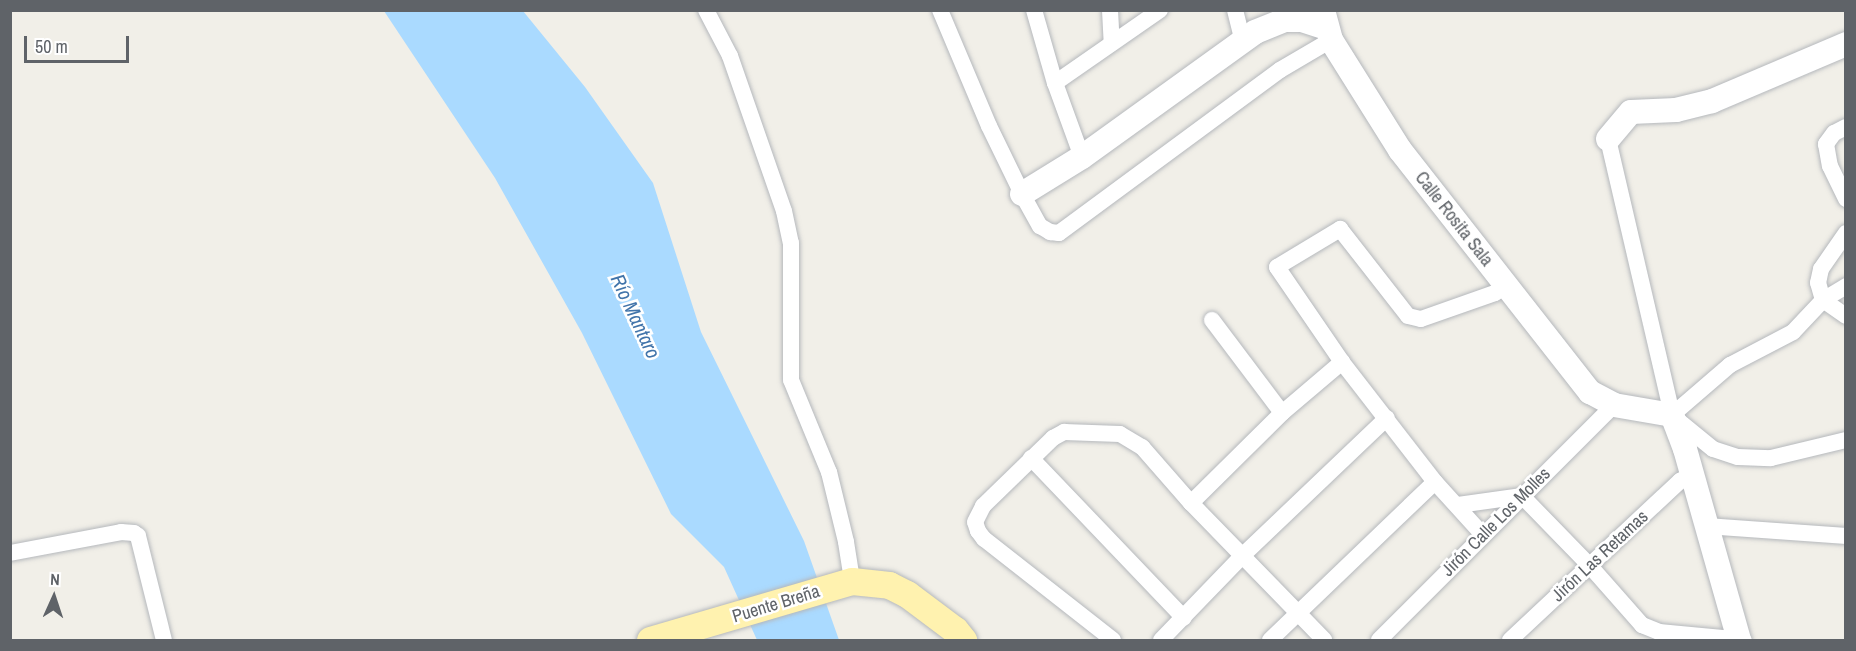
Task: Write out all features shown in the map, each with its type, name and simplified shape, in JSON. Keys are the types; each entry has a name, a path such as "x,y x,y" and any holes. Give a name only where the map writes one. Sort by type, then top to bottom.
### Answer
{"main road":[{"name":"Puente Breña","path":"650,640 715,623 845,583"},
{"path":"845,583 889,585 907,594 946,623 963,640"}],"street":[{"path":"706,10 730,56 784,211 791,243 791,380 829,472 846,542 845,583"},
{"path":"940,10 989,126 1022,195 1041,226 1050,232 1059,233 1069,229 1280,70 1327,26"},
{"path":"1110,10 1112,43"},
{"path":"1055,83 1160,10"},
{"path":"1235,10 1243,41"},
{"path":"1033,12 1055,83 1082,157"},
{"path":"1022,195 1082,157 1255,32 1284,20 1302,20 1327,26"},
{"name":"Calle Rosita Sala","path":"1327,26 1400,150 1590,392 1614,405"},
{"path":"1739,640 1692,474 1672,415 1608,140 1631,112 1676,110 1712,101 1845,44"},
{"path":"1845,127 1834,133 1826,144 1830,165 1845,199"},
{"path":"1483,535 1435,482 1342,362 1277,267 1340,229 1408,316 1421,319 1495,293 1506,285"},
{"path":"1845,233 1821,269 1818,283 1823,300 1845,316"},
{"path":"1672,415 1730,365 1793,332 1823,300 1845,286"},
{"path":"1212,320 1282,412"},
{"path":"1191,503 1282,412 1342,362"},
{"path":"1614,405 1672,415 1713,449 1738,457 1771,458 1845,440"},
{"name":"Jirón Calle Los Molles","path":"1379,640 1614,405"},
{"path":"1161,640 1242,556 1387,418"},
{"path":"1113,640 984,539 975,522 983,506 1031,458 1053,438 1064,432 1120,434 1142,447 1191,503 1324,640"},
{"path":"1031,458 1184,618"},
{"name":"Jirón Las Retamas","path":"1511,640 1680,481 1692,474"},
{"path":"1270,640 1435,482"},
{"path":"1458,505 1522,496 1590,566 1642,626 1647,635 1744,640"},
{"path":"1707,526 1845,536"},
{"path":"10,553 121,532 134,533 138,536 164,640"}],"water":[{"name":"Río Mantaro","path":"384,11 523,11 585,87 653,183 701,332 804,541 839,640 757,640 724,567 671,514 582,333 495,178"}]}
